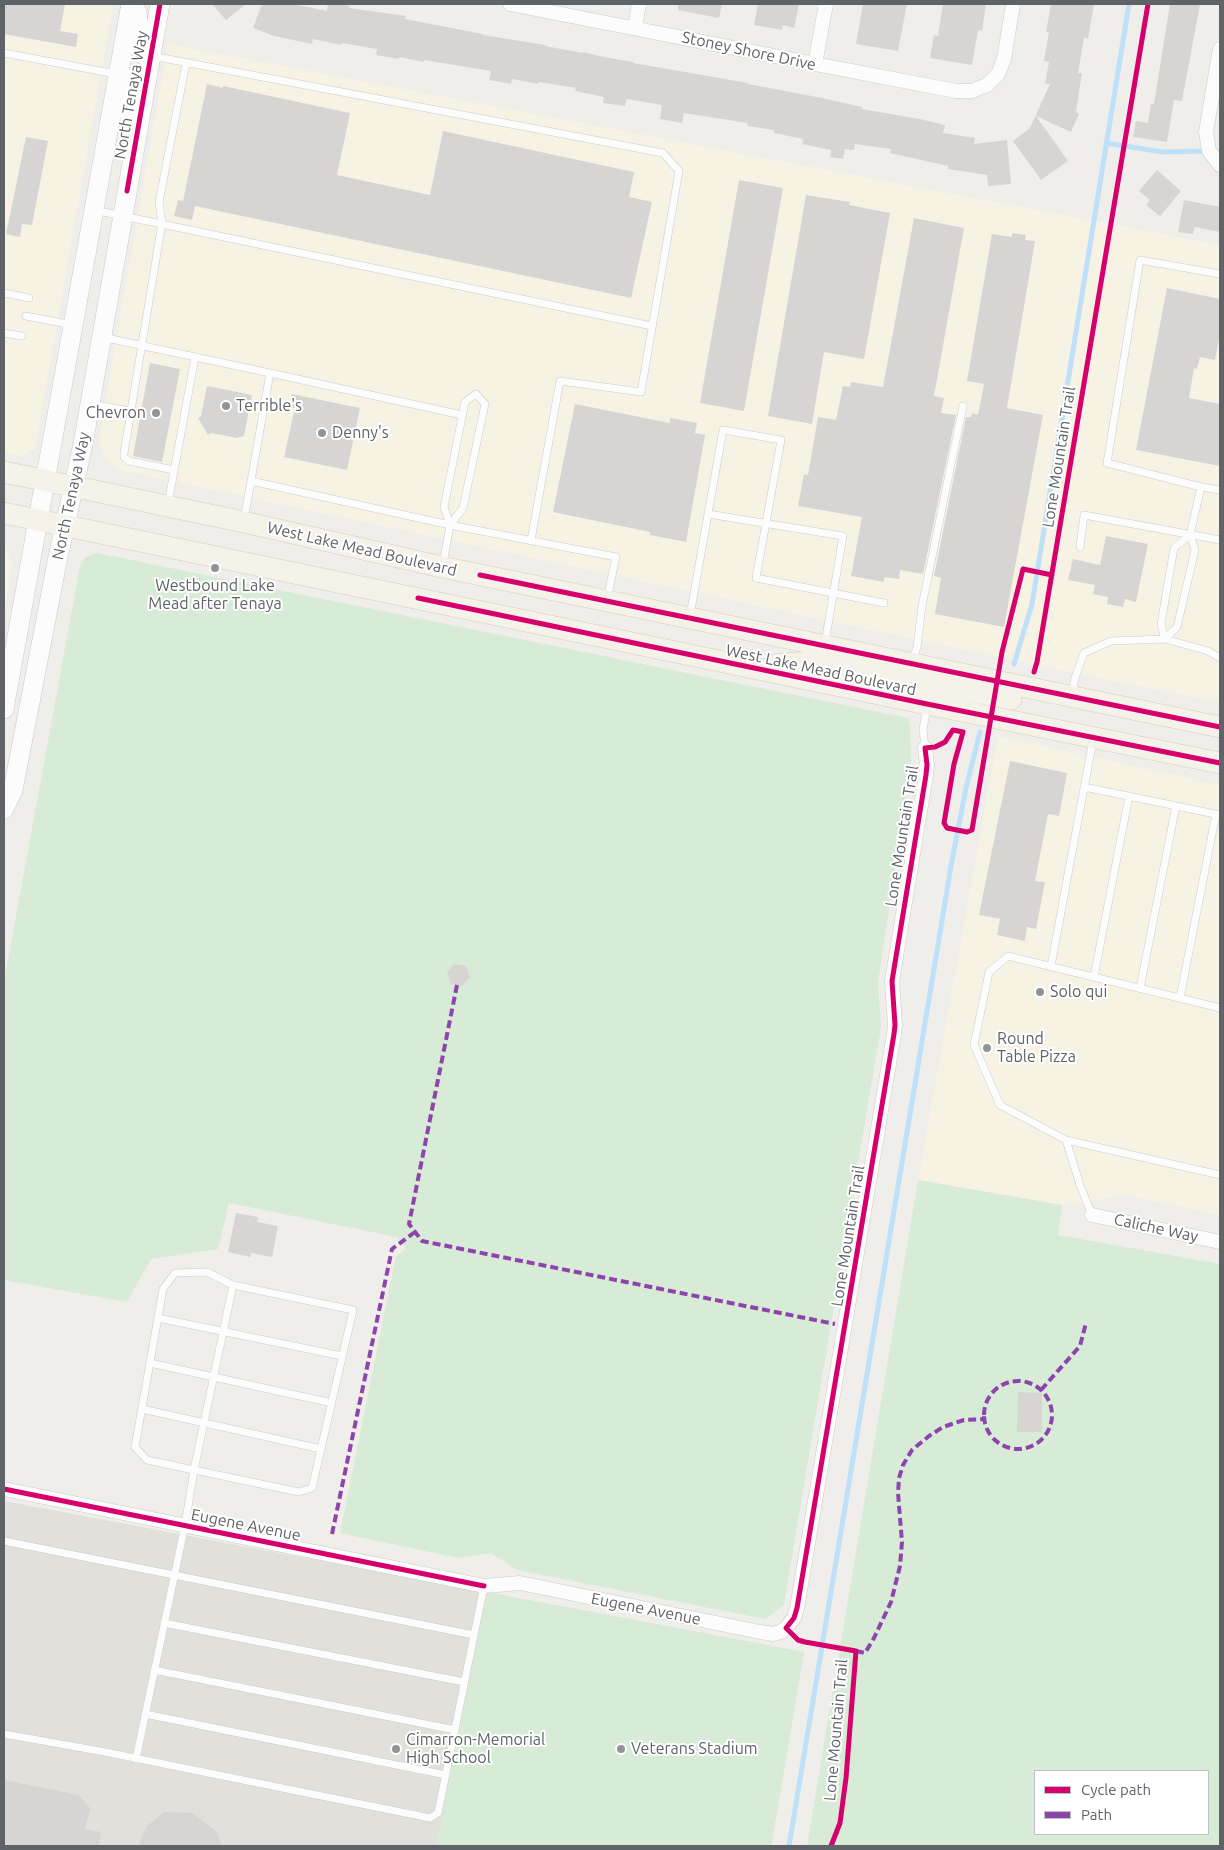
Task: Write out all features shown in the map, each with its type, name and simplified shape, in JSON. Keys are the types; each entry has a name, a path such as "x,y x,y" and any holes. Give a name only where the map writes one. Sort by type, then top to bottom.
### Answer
{"main road":[{"name":"North Tenaya Way","path":"4,709 131,4"},
{"path":"136,4 140,48 143,54 150,56"},
{"name":"North Tenaya Way","path":"4,809 13,790 74,486 160,4"},
{"path":"118,75 127,80 129,88 130,172"},
{"name":"West Lake Mead Boulevard","path":"4,472 244,522 442,568 1220,727"},
{"name":"West Lake Mead Boulevard","path":"4,513 436,601 745,667 1220,763"},
{"path":"436,601 442,568"},
{"path":"745,667 810,662 887,676 898,674 908,669 911,664"},
{"path":"932,705 916,692 916,685 921,682 1040,705 1072,697"},
{"path":"1162,751 1220,748"}],"street":[{"name":"Stoney Shore Drive","path":"510,4 956,91 972,91 987,85 998,74 1004,59 1013,4"},
{"path":"635,28 639,4"},
{"path":"815,64 826,4"},
{"path":"1220,50 1206,132 1209,150 1220,165"},
{"name":"Lone Mountain Trail","path":"786,1628 794,1618 797,1608 893,1042 895,1025 892,981 926,775 925,748"},
{"name":"Caliche Way","path":"1092,1215 1220,1242"},
{"name":"Eugene Avenue","path":"4,1489 484,1586 520,1583 760,1632 773,1634 786,1628"}],"lane":[{"path":"4,53 118,75"},
{"path":"150,56 663,153 679,172 641,392 560,381 531,540"},
{"path":"174,470 129,461 124,457 162,223 159,202 186,63"},
{"path":"94,210 652,326"},
{"path":"1220,274 1140,260 1107,463 1220,490"},
{"path":"4,293 30,298"},
{"path":"26,316 73,325"},
{"path":"4,333 22,336"},
{"path":"102,337 462,415"},
{"path":"168,506 195,357"},
{"path":"244,522 270,373"},
{"path":"442,568 450,525 462,508 485,404 476,394 465,402 462,415 444,507 450,525"},
{"path":"90,403 130,411"},
{"path":"911,664 917,647 922,606 963,406"},
{"path":"690,618 723,430 781,440 756,578 884,604"},
{"path":"251,481 450,525 616,557 607,601"},
{"path":"1165,639 1177,627 1195,550 1190,535 1201,487"},
{"path":"708,514 843,536 825,646"},
{"path":"1080,547 1084,515 1220,540"},
{"path":"1165,639 1161,624 1174,548 1190,535"},
{"path":"1072,697 1075,678 1084,653 1110,641 1165,639 1208,651 1220,658"},
{"path":"925,748 923,728 932,705"},
{"path":"1051,966 1094,738"},
{"path":"1084,787 1218,814 1180,998"},
{"path":"1094,977 1129,796"},
{"path":"1140,988 1176,806"},
{"path":"1220,1008 1008,956 989,972 974,1045 1000,1105 1066,1140 1220,1175"},
{"path":"1066,1140 1080,1185 1092,1215"},
{"path":"208,1272 233,1285 353,1310 312,1488 299,1492 147,1460 135,1447 163,1289 176,1273 208,1272"},
{"path":"136,1759 233,1285"},
{"path":"158,1318 342,1356"},
{"path":"150,1363 332,1403"},
{"path":"142,1409 321,1448"},
{"path":"4,1541 474,1635"},
{"path":"4,1734 430,1818 438,1813 484,1586"},
{"path":"164,1623 464,1682"},
{"path":"154,1670 455,1730"},
{"path":"145,1714 446,1774"}],"shaded area":[{"path":"4,4 113,4 35,448 21,456 4,453"},
{"path":"168,44 1220,245 1220,702 1111,681 120,470 105,460 99,438"},
{"path":"4,547 8,551 12,563 4,617"},
{"path":"998,736 1220,785 1220,1215 1126,1195 1062,1205 918,1180"},
{"name":"Cimarron-Memorial High School","path":"4,1501 804,1652 771,1846 4,1846"}],"green space":[{"path":"97,553 908,718 910,725 911,763 878,982 881,1027 784,1605 765,1619 517,1570 491,1553 458,1558 340,1533 396,1256 406,1249 397,1237 229,1203 218,1249 151,1259 127,1302 4,1280 4,982 80,566 86,557"},
{"path":"918,1180 1062,1205 1058,1235 1220,1264 1220,1846 807,1846"},
{"name":"Veterans Stadium","path":"485,1592 804,1652 771,1846 436,1846"}],"building":[{"path":"4,4 65,4 60,31 78,34 76,47 4,34"},
{"path":"212,4 246,4 226,20"},
{"path":"262,4 293,4 327,11 328,4 350,6 349,8 406,16 405,19 483,35 748,83 862,107 862,109 945,125 943,133 975,138 974,144 1007,140 1011,184 988,186 987,175 948,169 948,166 890,153 891,149 855,144 854,150 845,149 843,159 830,157 831,150 802,144 803,139 774,133 774,130 747,126 748,123 684,113 682,123 660,119 662,105 627,99 625,106 603,103 604,97 575,91 576,88 512,79 511,84 489,80 491,71 424,60 424,62 376,55 377,49 342,43 341,45 313,39 312,44 274,36 253,28"},
{"path":"678,4 722,4 719,18 678,10"},
{"path":"758,4 799,4 794,28 783,25 782,30 754,25"},
{"path":"863,4 907,4 898,51 856,44"},
{"path":"943,4 986,4 982,31 978,30 972,65 930,58 934,35 938,36"},
{"path":"1051,4 1094,4 1088,39 1084,38 1078,73 1082,73 1076,112 1079,114 1071,132 1036,116 1068,161 1041,180 1013,141 1030,128 1050,84 1045,84 1049,62 1044,61 1049,32 1046,32"},
{"path":"1170,4 1200,4 1182,101 1174,100 1167,142 1133,137 1136,121 1148,123 1151,104 1154,104"},
{"path":"207,84 350,113 337,175 430,195 443,131 634,172 629,197 652,202 631,298 195,206 192,220 174,216 178,200 183,201"},
{"path":"26,137 48,141 32,225 22,224 20,237 6,234"},
{"path":"1157,170 1181,191 1160,216 1146,205 1150,200 1139,191"},
{"path":"739,180 783,188 744,411 700,403"},
{"path":"806,195 850,202 849,205 890,213 864,359 824,352 812,424 768,416"},
{"path":"1184,200 1220,207 1220,232 1195,227 1193,234 1178,232"},
{"path":"914,218 964,228 934,396 944,398 941,413 956,415 923,574 900,570 899,579 884,577 884,582 851,576 862,517 798,506 804,474 808,475 818,417 836,420 843,386 850,387 851,382 883,387"},
{"path":"1012,233 1026,235 1025,240 1035,241 1007,408 1043,415 1004,627 935,614 941,578 934,576 966,417 971,417 972,413 978,415 984,384 967,381 992,234 1012,237"},
{"path":"1167,288 1220,299 1220,335 1215,360 1200,357 1197,369 1194,368 1189,398 1220,404 1220,466 1136,450"},
{"path":"150,363 180,369 162,462 133,456"},
{"path":"207,386 252,395 244,436 237,438 211,433 208,435 198,418 201,416"},
{"name":"Denny's","path":"292,394 360,408 347,470 284,457 295,408 289,407"},
{"path":"575,404 670,423 670,418 697,423 695,433 705,435 686,542 650,535 650,532 553,512"},
{"path":"1106,536 1148,544 1136,602 1125,599 1123,607 1107,604 1108,597 1093,594 1095,585 1068,580 1073,559 1100,565"},
{"path":"1010,761 1067,773 1059,816 1048,814 1035,881 1045,882 1036,929 1027,927 1025,941 997,935 1000,919 979,915"},
{"path":"454,964 466,966 470,977 462,986 451,984 447,973"},
{"path":"236,1213 258,1217 257,1222 278,1226 272,1257 251,1253 250,1257 228,1252"},
{"path":"1018,1392 1042,1393 1042,1432 1017,1432"},
{"path":"4,1780 79,1795 90,1808 85,1829 101,1832 99,1846 4,1846"},
{"path":"164,1812 192,1813 216,1831 222,1846 138,1846 147,1826"}],"waterway":[{"path":"1014,664 1032,604 1129,4"},
{"path":"1106,143 1163,152 1208,151"},
{"path":"789,1846 951,866 966,788 980,732"}],"marked path":[{"path":"457,985 409,1224 422,1241 835,1324"},
{"path":"332,1534 392,1249 415,1232"},
{"path":"1041,1390 1080,1346 1086,1323"},
{"path":"1025,1381 1037,1387 1046,1396 1052,1408 1052,1415 1050,1428 1042,1439 1025,1449 1011,1449 994,1439 986,1428 984,1408 994,1391 1005,1383 1025,1381"},
{"path":"856,1651 865,1653 891,1602 900,1566 902,1542 898,1493 899,1478 903,1465 912,1450 943,1427 964,1420 984,1419"}],"cycle path":[{"path":"127,191 160,4"},
{"path":"1034,672 1148,4"},
{"path":"831,1846 840,1823 846,1778 856,1651 798,1640 786,1628 794,1618 797,1608 894,1034 892,981 926,775 925,748 935,747 945,742 953,730 963,732 954,764 944,823 947,828 967,832 972,830 1002,652 1023,569 1052,575"},
{"path":"480,575 1220,727"},
{"path":"418,598 1220,763"},
{"path":"4,1489 484,1586"}],"place":[{"name":"Terrible's","path":"226,406"},
{"name":"Chevron","path":"156,413"},
{"name":"Denny's","path":"322,433"},
{"name":"Westbound Lake Mead after Tenaya","path":"215,568"},
{"name":"Solo qui","path":"1040,992"},
{"name":"Round Table Pizza","path":"987,1048"},
{"name":"Cimarron-Memorial High School","path":"396,1749"},
{"name":"Veterans Stadium","path":"621,1749"}]}
